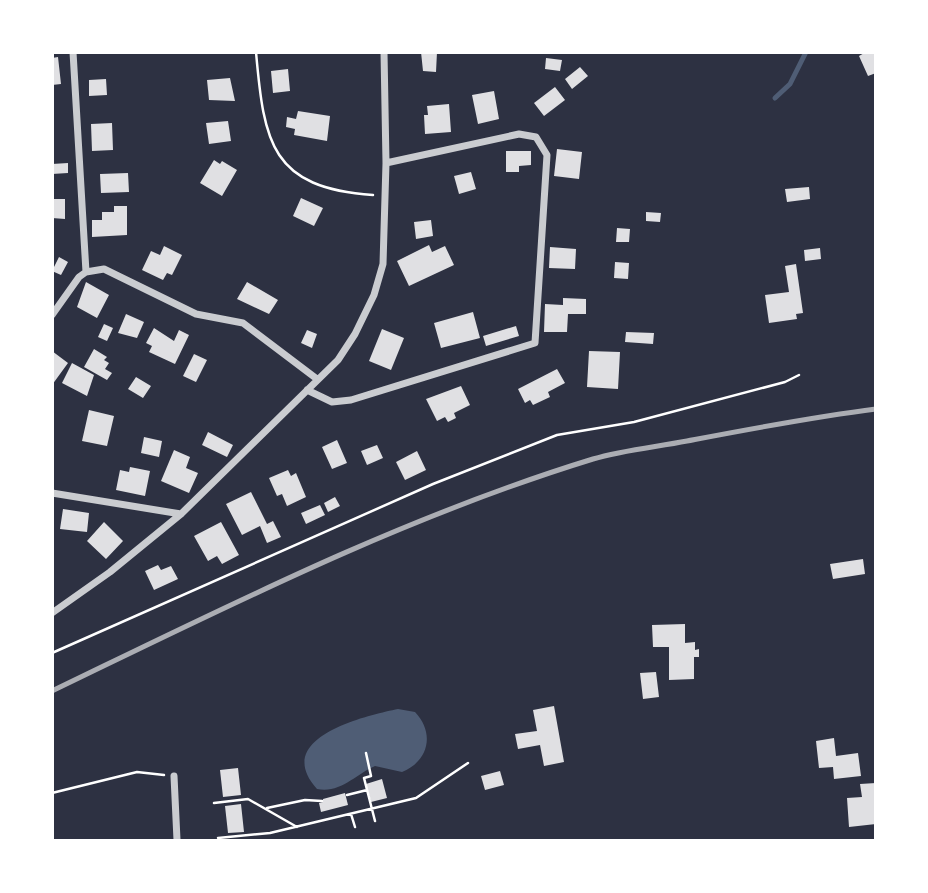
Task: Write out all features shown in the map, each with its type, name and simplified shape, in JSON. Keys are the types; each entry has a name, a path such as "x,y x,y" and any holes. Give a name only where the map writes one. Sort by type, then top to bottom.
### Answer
{"street":[{"path":"74,52 86,272"},
{"path":"52,613 110,572 181,514 317,380 349,343 374,295 383,264 386,234 383,195 386,163 384,52"},
{"path":"307,390 332,402 351,400 535,343 547,155 536,137 519,134 386,163"},
{"path":"52,315 79,277 86,272 104,269 196,314 243,323 317,380"},
{"path":"52,493 181,514"},
{"path":"174,776 177,841"}],"path":[{"path":"256,52 259,89 272,144 285,166 314,183 383,195"},
{"path":"52,653 433,484 556,435 634,422 785,382 799,375"},
{"path":"366,754 372,776 364,778 375,821"},
{"path":"218,838 297,827 416,799 468,763"},
{"path":"52,793 136,772 174,776"},
{"path":"347,795 367,790"},
{"path":"214,803 248,799 297,827"},
{"path":"264,808 304,800 322,801"},
{"path":"351,814 355,827"}],"water":[{"path":"398,709 415,712 425,729 426,746 418,761 402,772 375,766 333,789 317,789 306,771 305,756 313,743 345,724"}],"building":[{"path":"421,52 437,52 436,72 423,71"},
{"path":"866,52 876,52 876,73 868,76 859,56"},
{"path":"58,57 61,84 52,85 52,58"},
{"path":"546,58 562,60 560,71 545,69"},
{"path":"580,67 588,76 572,89 565,79"},
{"path":"288,69 290,91 273,93 271,71"},
{"path":"230,78 235,101 209,100 207,80"},
{"path":"106,79 107,95 89,96 89,80"},
{"path":"555,87 565,100 544,116 534,103"},
{"path":"494,91 499,119 478,124 472,95"},
{"path":"449,104 451,132 425,134 424,115 428,115 427,106"},
{"path":"298,111 330,116 327,141 294,135 295,129 286,127 287,117 296,119"},
{"path":"228,121 231,141 209,144 206,123"},
{"path":"112,123 113,150 92,151 91,124"},
{"path":"557,149 582,152 579,179 554,176"},
{"path":"506,151 531,151 531,165 519,166 519,172 506,172"},
{"path":"214,160 220,164 222,161 237,170 222,196 200,183"},
{"path":"68,163 68,173 52,174 52,164"},
{"path":"471,172 476,189 459,194 454,176"},
{"path":"128,173 129,192 101,193 100,174"},
{"path":"809,187 810,199 787,202 785,189"},
{"path":"301,198 323,208 314,226 293,216"},
{"path":"52,199 65,199 65,219 52,218"},
{"path":"114,206 127,206 127,235 92,237 92,220 102,220 102,212 114,212"},
{"path":"646,212 661,213 660,222 646,221"},
{"path":"431,220 433,236 416,239 414,222"},
{"path":"617,228 630,229 629,242 616,242"},
{"path":"429,245 432,252 445,246 454,265 409,286 397,261"},
{"path":"164,246 182,255 172,275 167,273 163,280 142,270 151,251 160,255"},
{"path":"550,247 576,249 575,269 549,268"},
{"path":"820,248 821,259 805,261 804,250"},
{"path":"59,257 68,262 61,275 52,271"},
{"path":"615,262 629,263 628,279 614,278"},
{"path":"796,264 803,313 796,314 797,319 769,323 765,295 789,292 785,266"},
{"path":"86,282 109,295 97,318 77,307"},
{"path":"247,282 278,300 269,314 237,299"},
{"path":"563,298 586,299 586,314 568,314 567,332 544,332 545,304 563,305"},
{"path":"473,312 480,338 441,348 434,323"},
{"path":"126,314 144,322 137,338 118,333"},
{"path":"104,324 113,328 107,341 98,337"},
{"path":"516,326 519,336 486,346 483,336"},
{"path":"154,328 174,341 179,330 189,335 175,364 149,352 152,346 146,343"},
{"path":"382,329 404,338 391,370 369,361"},
{"path":"307,330 317,334 312,348 301,343"},
{"path":"626,332 654,333 653,344 625,342"},
{"path":"94,349 107,357 104,360 109,363 105,369 112,373 107,380 84,367"},
{"path":"52,351 68,363 52,385"},
{"path":"589,351 620,352 618,389 587,387"},
{"path":"194,354 207,360 196,382 183,376"},
{"path":"72,363 94,375 87,396 62,383"},
{"path":"557,369 565,383 548,392 550,397 533,405 530,400 525,403 518,389"},
{"path":"136,377 151,386 143,398 128,389"},
{"path":"461,386 470,405 454,413 456,418 448,422 445,417 437,421 426,399"},
{"path":"89,410 114,416 107,446 82,441"},
{"path":"208,432 233,445 227,457 202,445"},
{"path":"144,437 162,441 159,457 141,453"},
{"path":"337,440 347,463 332,469 322,447"},
{"path":"377,445 383,458 367,465 361,451"},
{"path":"174,450 190,457 186,468 198,473 189,493 161,481"},
{"path":"417,451 426,470 405,480 396,462"},
{"path":"130,467 150,471 145,496 116,490 120,470 129,472"},
{"path":"288,470 291,476 296,473 306,497 287,506 282,494 277,496 269,478"},
{"path":"251,492 267,524 273,521 281,537 267,543 260,526 242,535 226,504"},
{"path":"335,497 340,506 328,512 324,503"},
{"path":"320,505 325,515 306,524 301,513"},
{"path":"63,509 89,513 87,532 60,529"},
{"path":"104,522 123,541 106,559 87,541"},
{"path":"221,522 239,555 222,564 217,556 208,561 194,536"},
{"path":"863,559 865,574 833,579 830,564"},
{"path":"158,565 161,570 171,566 178,579 154,590 145,571"},
{"path":"685,624 685,643 695,642 695,650 699,649 699,657 694,657 694,679 669,680 669,647 653,647 652,625"},
{"path":"656,672 659,697 643,699 640,673"},
{"path":"554,706 564,762 544,766 540,745 518,749 515,734 537,731 533,710"},
{"path":"834,738 836,756 858,753 861,776 834,779 833,767 819,768 816,741"},
{"path":"238,768 241,795 223,797 220,770"},
{"path":"500,771 504,785 485,790 481,776"},
{"path":"382,779 387,798 371,802 366,784"},
{"path":"876,783 876,824 849,827 847,798 862,797 860,784"},
{"path":"345,793 348,805 321,812 319,803 323,802 323,799"},
{"path":"241,804 244,832 228,833 225,806"}],"waterway":[{"path":"775,98 790,84 806,52"}],"railway":[{"path":"52,691 318,564 523,482 616,453 876,409"}]}
